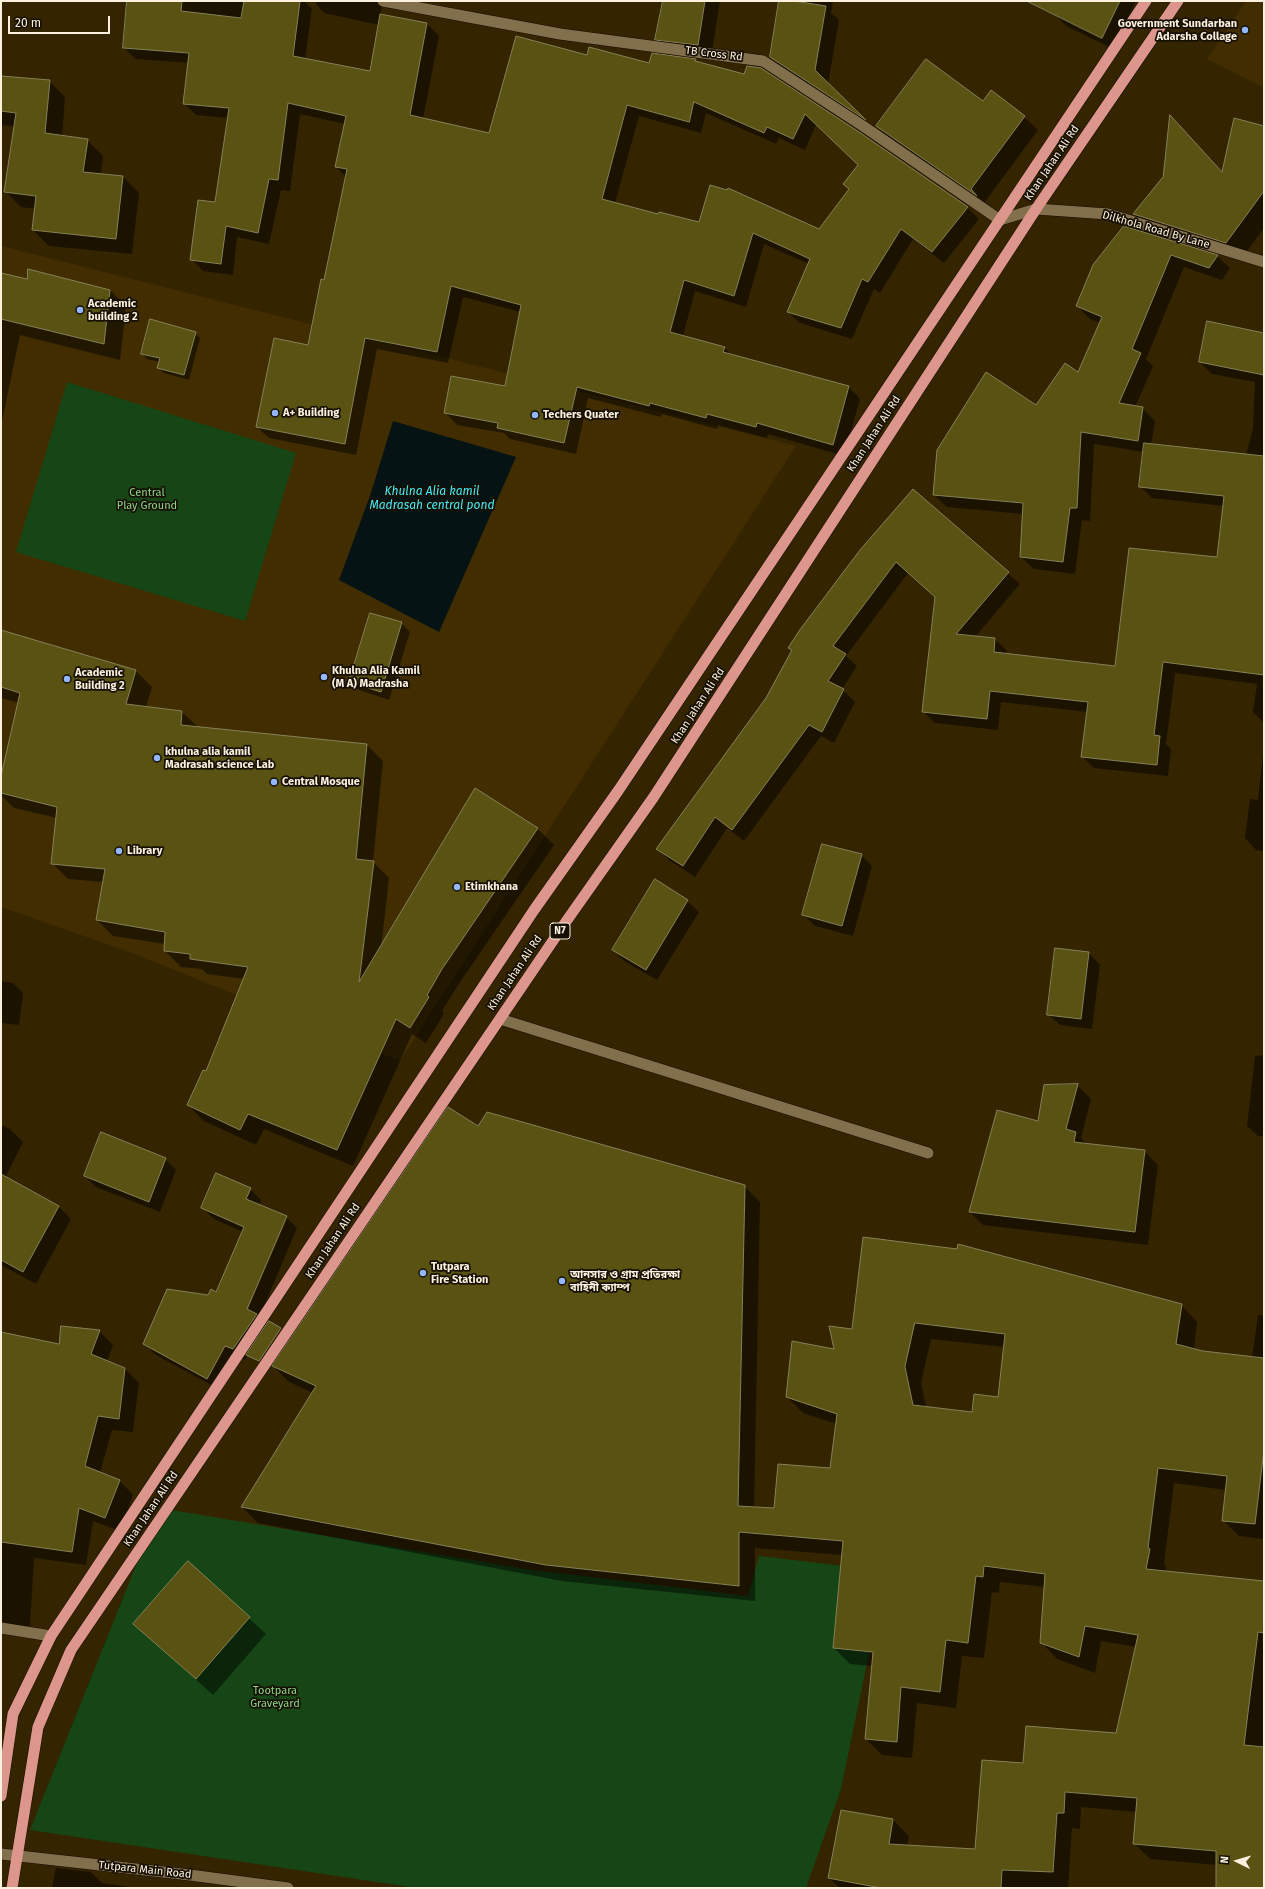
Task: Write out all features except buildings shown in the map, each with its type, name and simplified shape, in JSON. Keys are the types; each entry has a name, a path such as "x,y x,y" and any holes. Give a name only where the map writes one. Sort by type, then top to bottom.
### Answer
{"highway":[{"name":"Khan Jahan Ali Rd","path":"1,1796 13,1714 51,1636 534,910 618,791 1146,1"},
{"name":"Khan Jahan Ali Rd","path":"12,1888 38,1727 71,1650 500,1019 653,798 1036,209 1178,1"}],"street":[{"name":"TB Cross Rd","path":"383,1 560,34 763,61 863,126 1000,220"},
{"name":"Dilkhola Road By Lane","path":"1000,220 1036,209 1108,214 1264,262"},
{"path":"500,1019 928,1153"},
{"path":"1,1628 51,1636"},
{"name":"Tutpara Main Road","path":"1,1854 190,1875 288,1888"}],"shaded area":[{"name":"Government Sundarban Adarsha Collage","path":"1246,1 1264,1 1264,88 1207,59"},
{"name":"Khulna Alia Kamil (M A) Madrasha","path":"1,246 796,446 400,1061 132,953 1,907"}],"green space":[{"name":"Central Play Ground","path":"67,382 296,453 245,621 16,552"},
{"name":"Tootpara Graveyard","path":"159,1508 526,1569 748,1596 759,1556 886,1571 841,1789 806,1888 417,1888 30,1830"}],"water":[{"name":"Khulna Alia kamil Madrasah central pond","path":"393,421 516,457 439,632 339,580 371,493"}],"place":[{"name":"Government Sundarban Adarsha Collage","path":"1245,30"},
{"name":"Academic building 2","path":"80,310"},
{"name":"A+ Building","path":"275,413"},
{"name":"Techers Quater","path":"535,415"},
{"name":"Khulna Alia Kamil (M A) Madrasha","path":"324,677"},
{"name":"Academic Building 2","path":"67,679"},
{"name":"khulna alia kamil Madrasah science Lab","path":"157,758"},
{"name":"Central Mosque","path":"274,782"},
{"name":"Library","path":"119,851"},
{"name":"Etimkhana","path":"457,887"},
{"name":"Tutpara Fire Station","path":"423,1273"},
{"name":"আনসার ও গ্রাম প্রতিরক্ষা বাহিনী ক্যাম্প","path":"562,1281"}]}
